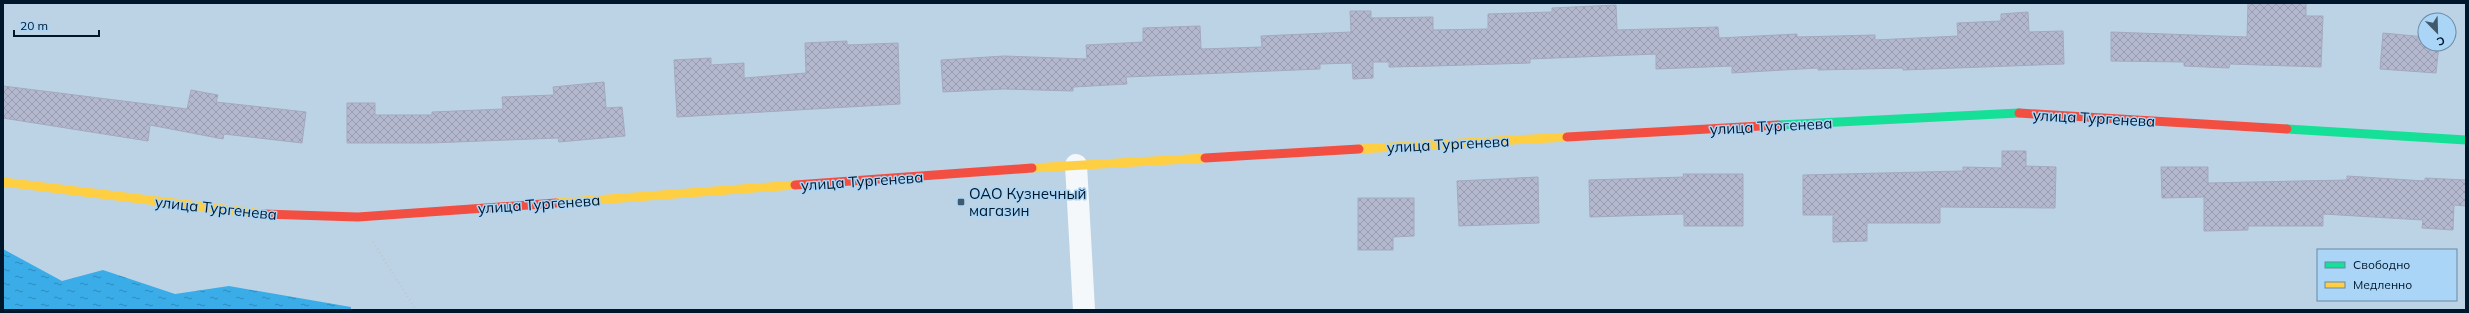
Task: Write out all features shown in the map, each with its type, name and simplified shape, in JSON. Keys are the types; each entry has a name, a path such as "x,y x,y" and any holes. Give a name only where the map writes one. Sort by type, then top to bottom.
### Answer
{"street":[{"name":"улица Тургенева","path":"3,182 246,214 358,218 1076,166 2005,112 2466,140"},
{"path":"1076,166 1084,310"}],"path":[{"path":"358,218 416,310"}],"water":[{"path":"3,249 62,281 103,270 175,294 229,286 351,307 351,310 3,310"}],"building":[{"path":"2248,3 2306,3 2306,16 2323,16 2321,67 2230,64 2229,68 2184,66 2184,62 2111,61 2111,32 2247,37"},
{"path":"1616,5 1617,30 1718,27 1719,38 1797,34 1797,37 1875,35 1875,40 1958,36 1957,23 2001,21 2001,14 2028,12 2029,32 2063,31 2064,64 1903,70 1903,68 1818,70 1818,68 1732,73 1732,66 1656,69 1656,54 1530,59 1530,63 1434,66 1389,67 1389,62 1373,62 1373,78 1353,79 1352,63 1320,64 1320,69 1126,77 1127,84 1073,87 1073,91 1004,89 943,92 941,60 1004,56 1087,59 1086,45 1143,42 1143,28 1200,26 1201,49 1262,47 1261,36 1351,32 1350,11 1371,11 1371,18 1433,17 1433,30 1488,29 1488,14 1552,12 1552,8"},
{"path":"2383,33 2417,36 2417,52 2438,52 2436,73 2380,69"},
{"path":"847,41 847,45 898,43 900,104 677,117 674,60 711,58 711,65 744,63 744,78 806,73 805,43"},
{"path":"604,82 606,108 622,107 625,136 559,142 558,138 430,143 347,143 347,103 375,103 375,115 432,115 432,112 503,109 502,97 554,95 553,87"},
{"path":"3,86 187,109 191,90 218,95 216,102 306,112 302,143 224,134 223,139 150,125 148,141 3,118"},
{"path":"2002,151 2026,151 2026,166 2056,167 2055,208 1940,207 1940,223 1867,223 1867,241 1833,242 1833,215 1803,215 1803,175 1963,171 1963,167 2002,168"},
{"path":"2161,167 2208,167 2208,183 2347,180 2347,176 2425,181 2425,178 2466,180 2466,206 2454,205 2453,230 2422,228 2423,220 2323,214 2323,226 2248,226 2248,230 2204,231 2204,197 2162,198"},
{"path":"1683,174 1743,174 1743,226 1684,226 1684,214 1590,217 1589,180 1684,177"},
{"path":"1538,177 1539,223 1459,226 1457,181"},
{"path":"1358,198 1414,198 1414,236 1393,237 1393,250 1358,250"}],"traffic: fast":[{"path":"1778,125 2019,113"},
{"path":"2287,129 2466,140"}],"traffic: slow":[{"path":"1359,149 1567,137"},
{"path":"1032,168 1205,158"},
{"path":"3,182 263,214"},
{"path":"556,203 795,185"}],"traffic: jam":[{"path":"2019,113 2287,129"},
{"path":"1567,137 1778,125"},
{"path":"1205,158 1359,149"},
{"path":"795,185 1032,168"},
{"path":"263,214 358,217 556,203"}],"place":[{"name":"ОАО Кузнечный магазин","path":"961,202"}]}
